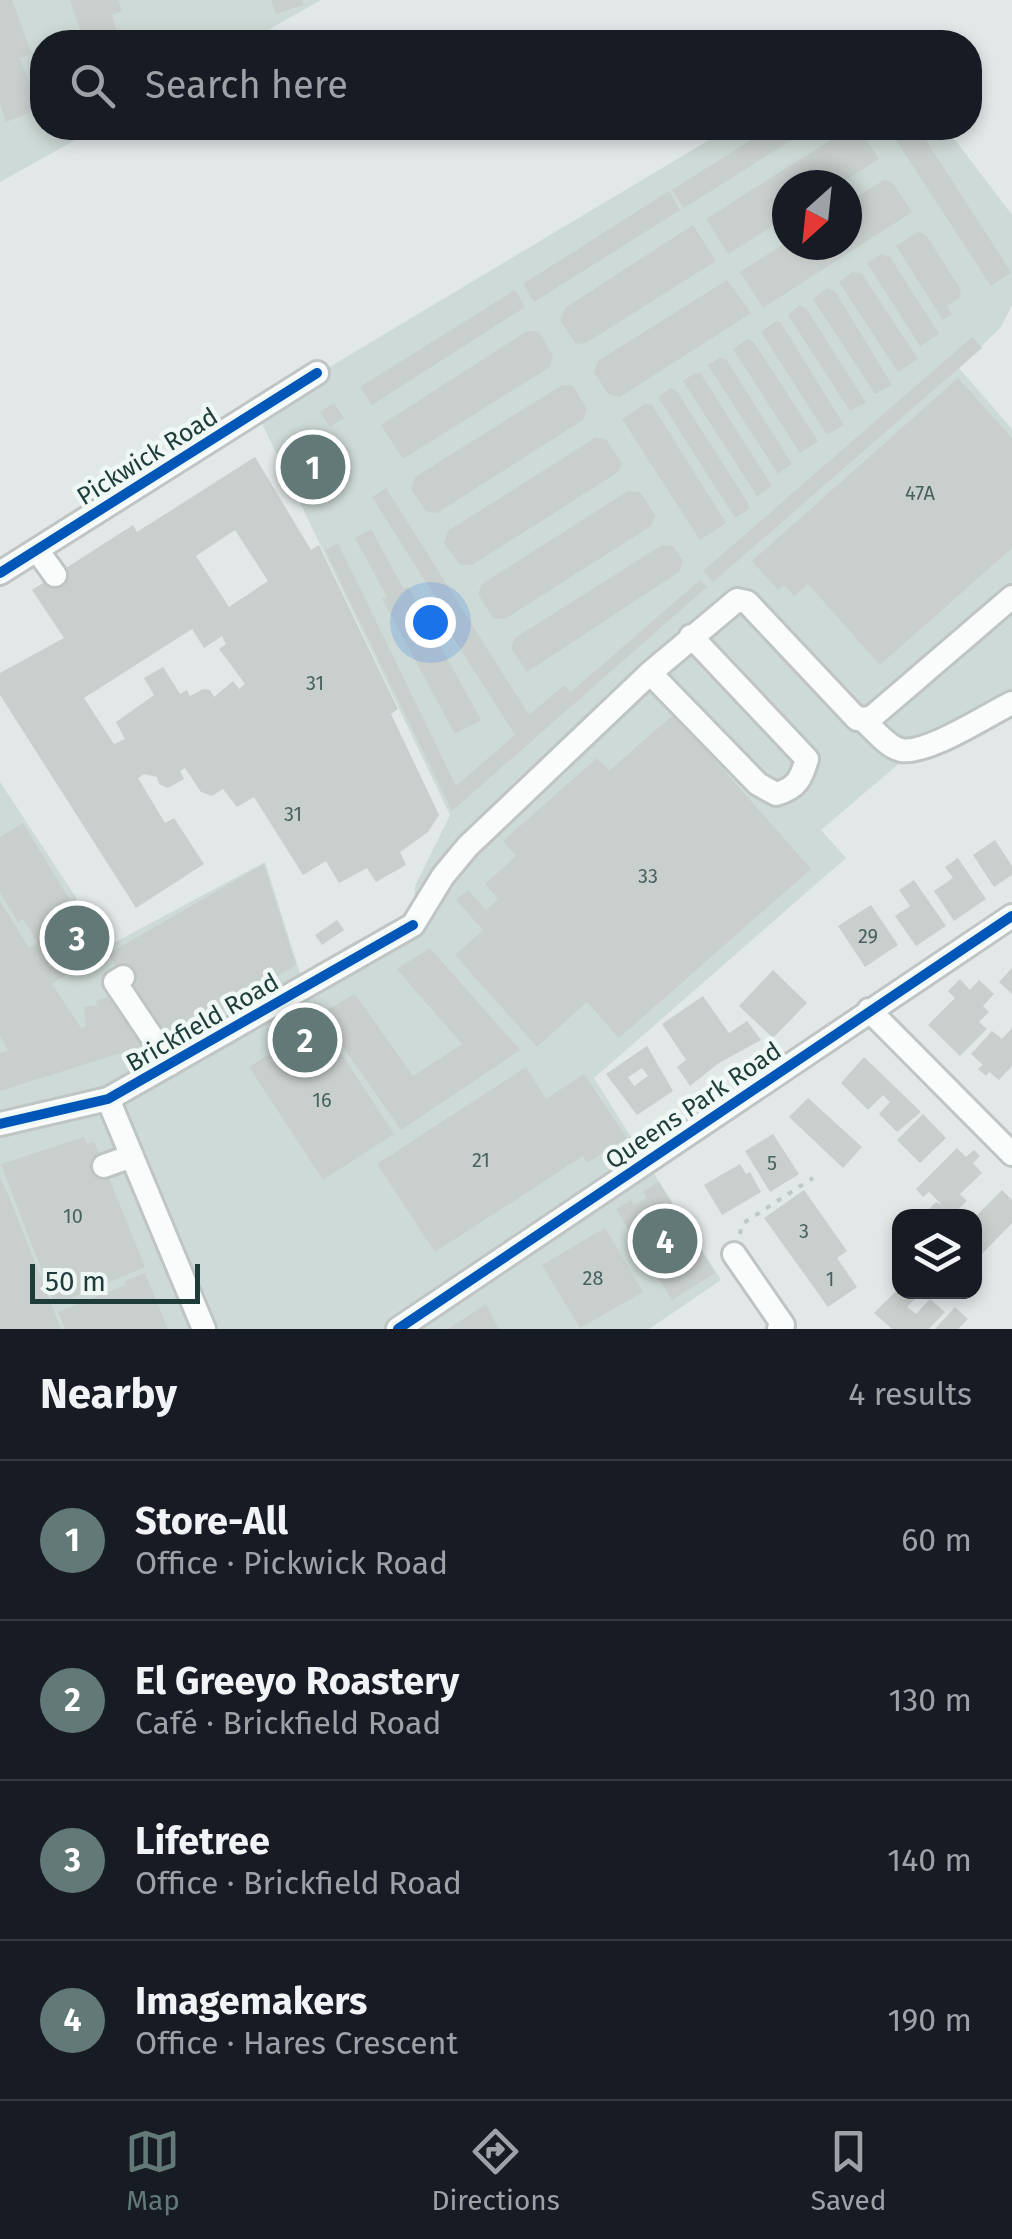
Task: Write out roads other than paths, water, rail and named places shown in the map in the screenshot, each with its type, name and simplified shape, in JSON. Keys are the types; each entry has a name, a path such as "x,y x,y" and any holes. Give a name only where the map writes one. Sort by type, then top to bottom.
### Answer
{"street":[{"name":"Pickwick Road","path":"0,573 317,374"},
{"path":"42,546 60,572"},
{"path":"863,720 871,718 1012,597"},
{"path":"691,636 807,759 792,790 776,794 758,784 650,673 691,636 736,600 747,602 858,718 904,751 923,748 1012,703"},
{"name":"Brickfield Road","path":"0,1124 108,1098 170,1064 214,1053 277,990 413,926 443,876 468,846 650,673"},
{"name":"Queens Park Road","path":"398,1329 1012,916"},
{"path":"123,977 115,982 170,1064"},
{"path":"869,1010 1012,1154"},
{"path":"108,1098 204,1329"},
{"path":"104,1166 132,1156"},
{"path":"734,1254 781,1327"}],"place":[{"name":"Store-All","path":"313,467"},
{"name":"Lifetree","path":"77,938"},
{"name":"El Greeyo Roastery","path":"305,1040"},
{"name":"Imagemakers","path":"665,1241"}]}
